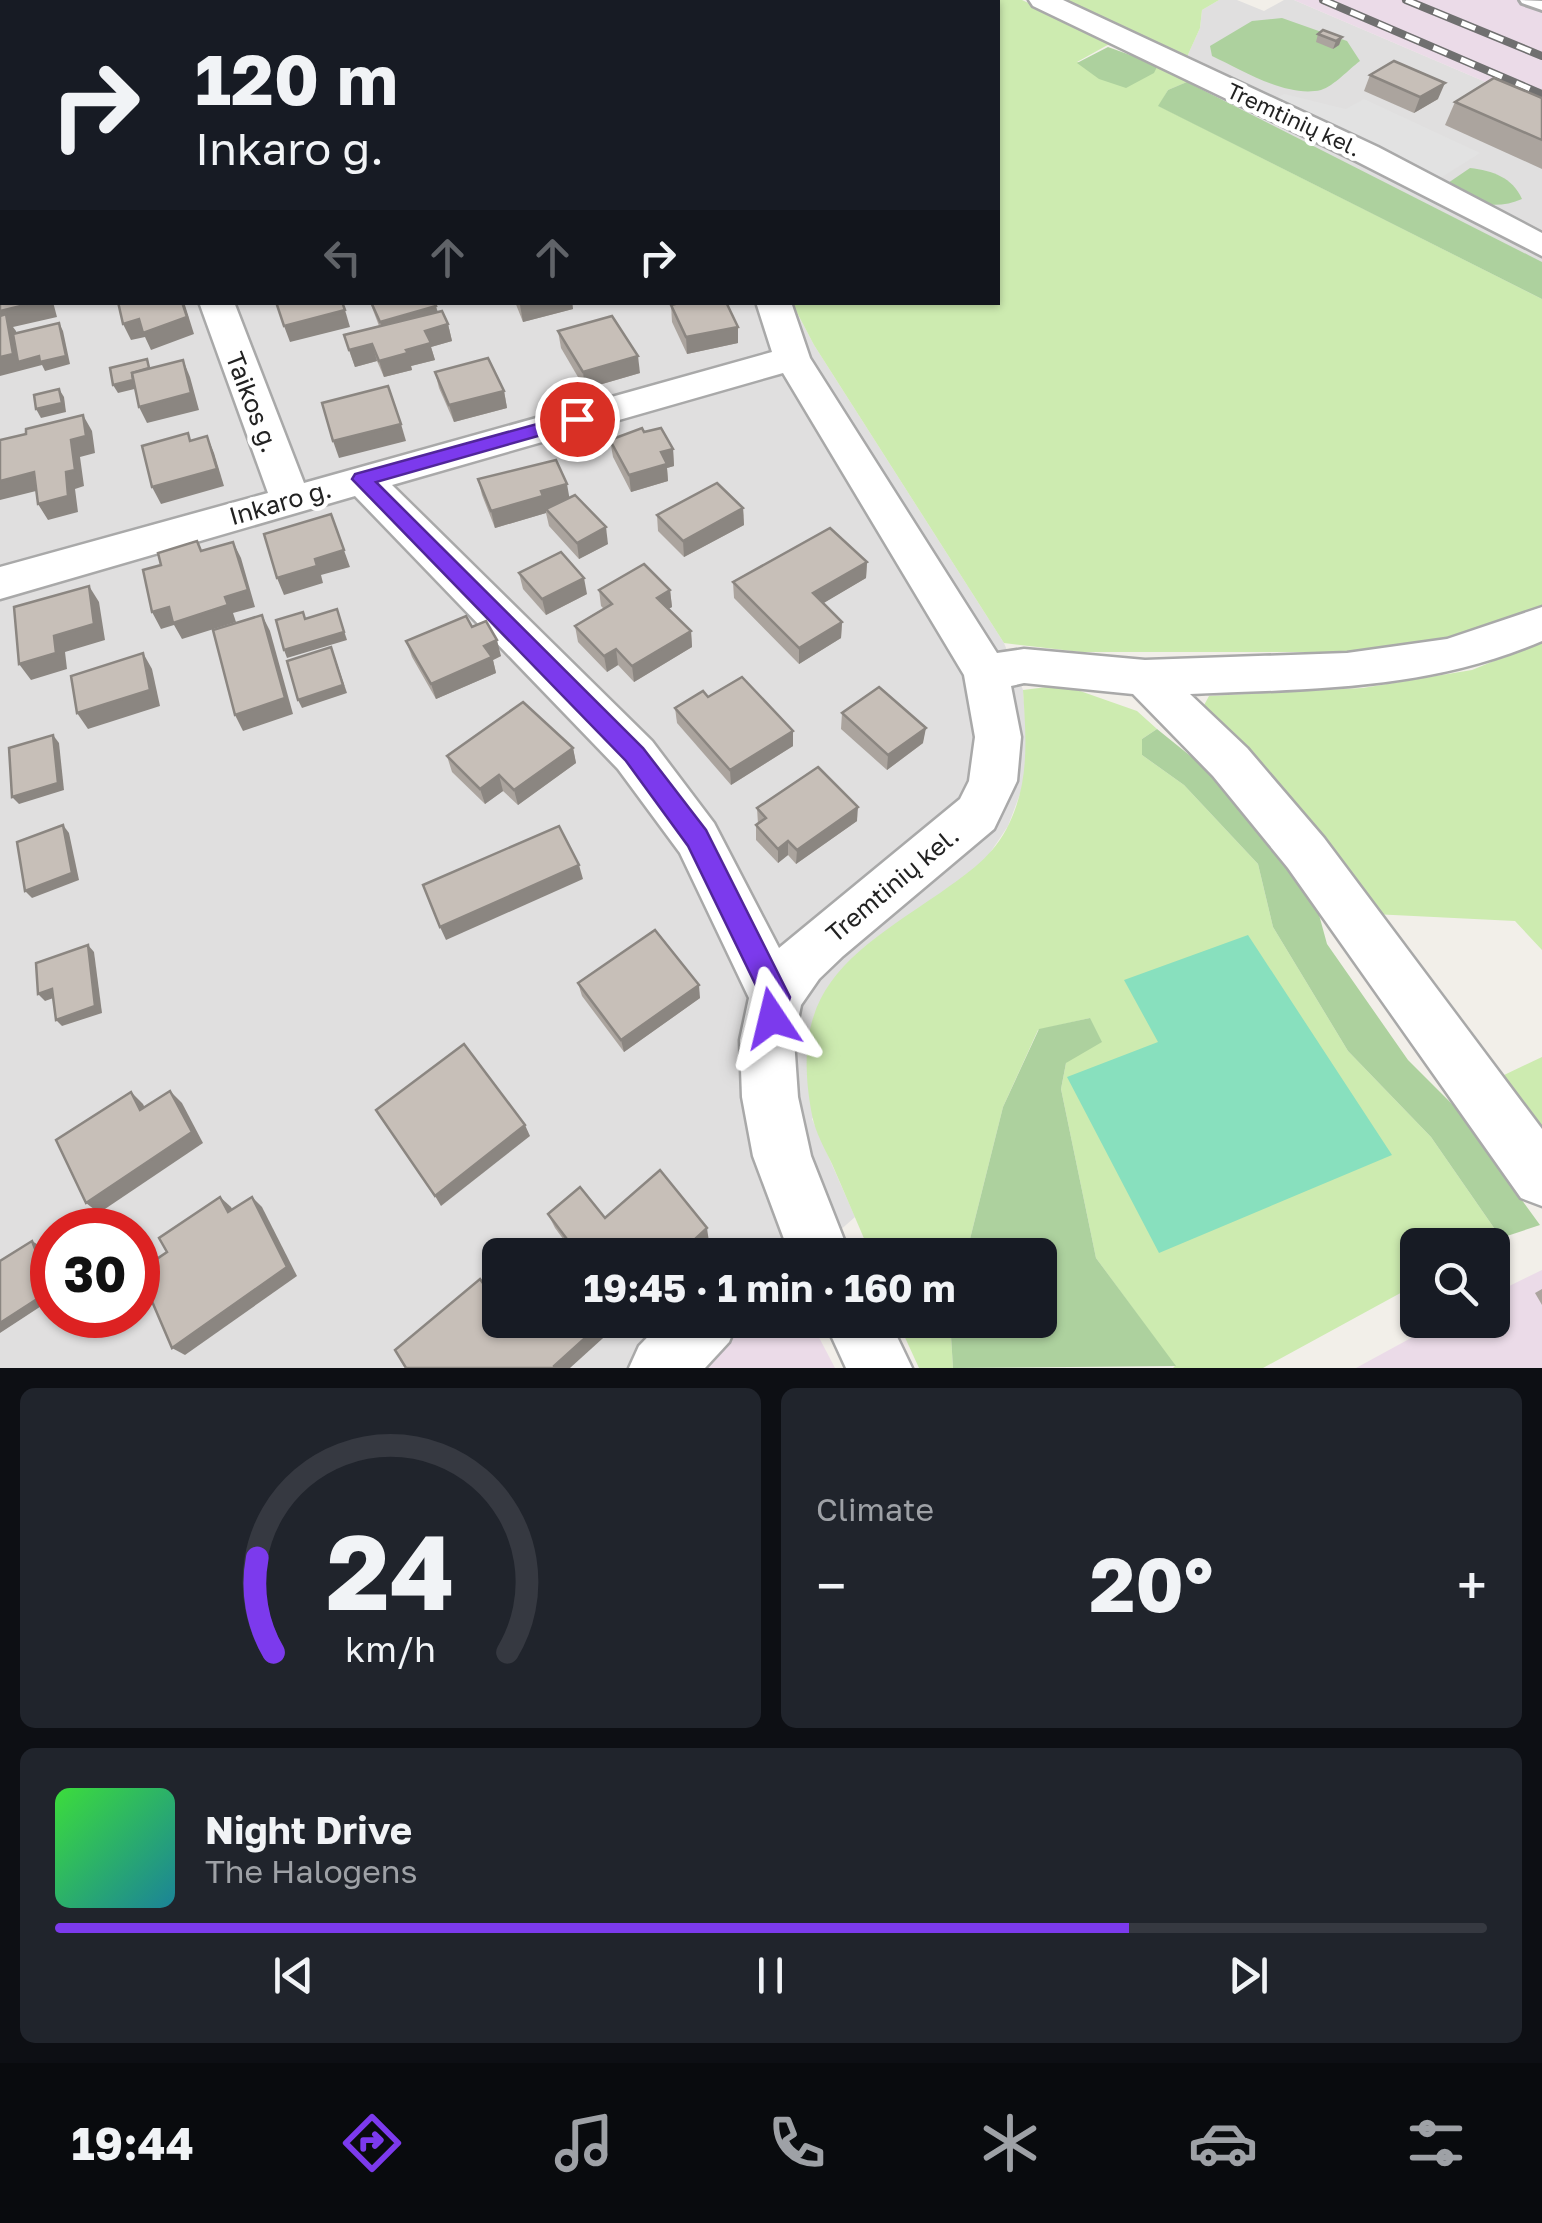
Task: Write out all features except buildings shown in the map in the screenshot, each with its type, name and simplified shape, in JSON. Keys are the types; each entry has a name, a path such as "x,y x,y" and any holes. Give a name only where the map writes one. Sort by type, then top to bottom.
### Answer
{"street":[{"name":"Tremtinių kel.","path":"1042,0 1367,154 1542,246"},
{"name":"Taikos g.","path":"221,305 290,498"},
{"name":"Tremtinių kel.","path":"773,305 792,358 986,672 998,736 993,781 977,814 812,950 776,997 767,1040 770,1097 802,1238"},
{"name":"Inkaro g.","path":"0,583 792,358"},
{"path":"362,479 635,754 697,838 776,997"},
{"path":"986,672 1024,666 1144,678 1384,668 1461,654 1513,637 1542,622"},
{"path":"1144,678 1230,762 1306,854 1542,1177"},
{"path":"661,1368 690,1338"},
{"path":"864,1338 880,1368"}],"lane":[{"path":"1526,0 1542,6"}],"shaded area":[{"path":"1219,0 1237,0 1264,11 1284,0 1294,0 1542,106 1542,299 1168,90 1186,81 1186,59 1200,28 1202,10"},
{"path":"1294,0 1542,0 1542,106"},
{"path":"1284,94 1346,109 1364,99 1480,153 1418,192 1249,112"},
{"path":"0,305 793,305 814,345 1004,643 1023,690 1028,752 1024,783 1008,826 812,1119 855,1217 831,1238 482,1238 482,1338 724,1338 696,1368 0,1368"},
{"path":"1542,1270 1542,1368 1356,1368 1411,1338 1510,1338 1510,1286"},
{"path":"724,1338 819,1338 835,1368 697,1368"}],"green space":[{"path":"1000,0 1022,0 1113,42 1077,62 1158,65 1187,82 1168,90 1159,106 1542,299 1542,607 1463,638 1383,652 1081,652 1004,643 814,345 793,305 1000,305"},
{"path":"1061,0 1219,0 1202,10 1200,28 1186,59"},
{"path":"1282,18 1347,41 1360,61 1326,88 1307,91 1265,81 1212,56 1210,46 1252,21"},
{"path":"1108,47 1158,65 1154,73 1126,88 1099,79 1077,63"},
{"path":"1187,82 1542,262 1542,299 1158,106 1168,90"},
{"path":"1470,168 1501,176 1522,199 1493,205 1464,197 1448,183"},
{"path":"1542,641 1542,950 1515,921 1373,914 1203,707 1209,696 1363,688 1472,670"},
{"path":"1063,685 1137,711 1157,729 1142,739 1142,755 1184,785 1258,864 1273,927 1348,1051 1431,1137 1494,1228 1400,1228 1400,1293 1263,1368 1173,1368 1096,1258 1061,1089 1066,1063 1090,1018 1038,1030 1003,1107 970,1238 864,1238 813,1121 807,1072 809,1036 817,1006 832,980 852,958 970,871 996,845 1016,808 1023,775 1023,690"},
{"path":"1157,729 1214,775 1315,900 1327,944 1408,1060 1453,1105 1540,1225 1510,1235 1510,1228 1494,1228 1431,1137 1348,1051 1273,927 1258,864 1184,785 1142,755 1142,739"},
{"path":"1248,935 1392,1155 1159,1253 1067,1077 1158,1042 1124,980"},
{"path":"1090,1018 1102,1042 1066,1063 1061,1089 1096,1258 1176,1366 953,1368 951,1338 1057,1338 1057,1238 970,1238 1003,1107 1039,1029"},
{"path":"1542,1057 1542,1134 1502,1076"},
{"path":"905,1338 951,1338 953,1368 919,1368"}],"railway":[{"path":"1323,0 1542,94"},
{"path":"1406,0 1542,56"}],"route":[{"path":"577,419 362,479 635,754 697,838 776,997 772,1018"}]}
